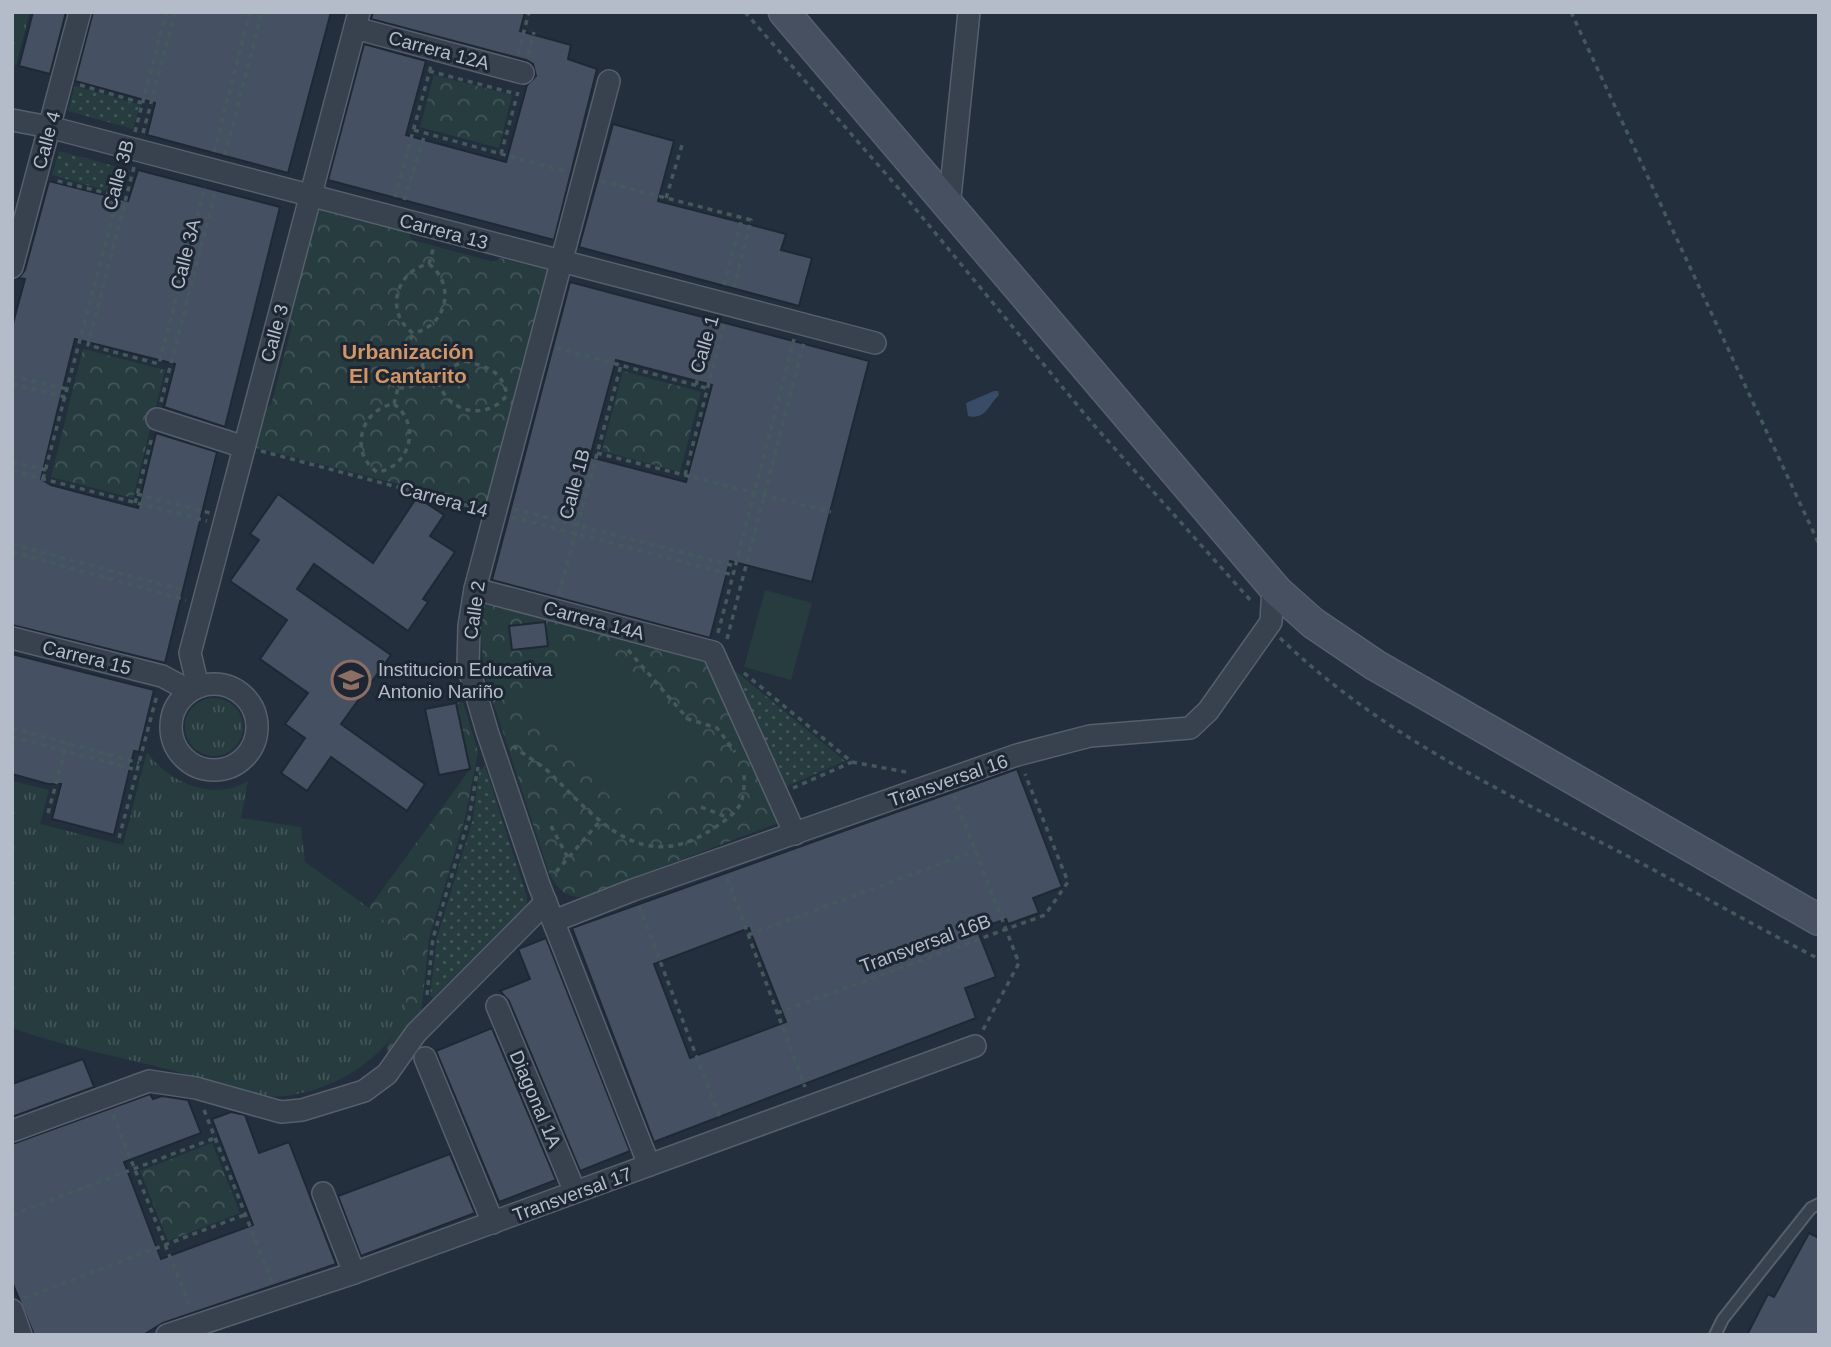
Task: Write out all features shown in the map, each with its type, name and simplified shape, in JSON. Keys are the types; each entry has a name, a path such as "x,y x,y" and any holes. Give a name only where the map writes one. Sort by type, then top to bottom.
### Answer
{"main road":[{"path":"783,12 1273,586 1303,614 1375,665 1819,920"}],"street":[{"name":"Calle 4","path":"12,267 80,12"},
{"path":"949,207 969,12"},
{"name":"Carrera 12A","path":"357,20 435,49 518,72"},
{"name":"Calle 3","path":"195,691 190,653 357,20"},
{"name":"Calle 2","path":"609,81 475,589 469,626 468,666 538,882 649,1165"},
{"name":"Carrera 13","path":"12,120 135,149 876,343"},
{"path":"157,419 244,447"},
{"path":"1273,586 1271,622 1303,614"},
{"name":"Carrera 14A","path":"475,589 718,655"},
{"name":"Transversal 16","path":"550,911 633,890 1017,755 1090,736 1190,728 1208,711 1271,622"},
{"name":"Carrera 15","path":"12,638 162,676 195,691"},
{"path":"718,655 795,834"},
{"path":"12,1131 149,1081 196,1088 281,1112 313,1107 376,1085 403,1055 416,1033 550,911"},
{"name":"Diagonal 1A","path":"497,1006 575,1192"},
{"name":"Transversal 17","path":"167,1335 279,1300 975,1046"},
{"path":"425,1058 493,1223"},
{"path":"323,1193 354,1273"},
{"path":"12,1310 21,1335"}],"lane":[{"path":"1715,1335 1723,1319 1811,1208 1819,1204"}],"path":[{"name":"Calle 3B","path":"135,149 142,103 166,12"},
{"name":"Calle 3B","path":"159,364 88,345 135,149 174,12"},
{"name":"Calle 3A","path":"135,503 262,12"},
{"path":"518,72 529,12"},
{"path":"1571,12 1819,544"},
{"path":"394,217 435,49"},
{"path":"429,71 517,94"},
{"path":"61,80 142,103"},
{"path":"394,217 425,133"},
{"path":"666,198 681,145"},
{"name":"Calle 3B","path":"36,175 118,196 43,479"},
{"name":"Calle 1","path":"685,475 751,220"},
{"path":"407,349 413,333 434,325 440,316 446,292 445,281 429,264 408,272 402,282 396,306 398,317 413,333"},
{"path":"718,655 735,566 803,324"},
{"path":"718,655 764,496 803,324"},
{"path":"541,344 706,388"},
{"path":"407,349 419,357 422,373 413,386 398,388 386,379 384,364 392,351 407,349"},
{"path":"422,373 438,379 447,400 456,406 481,412 491,410 507,395 499,374 465,361 453,363 438,379"},
{"name":"Calle 1B","path":"555,610 621,365"},
{"path":"12,376 67,390"},
{"path":"12,384 65,397"},
{"path":"394,404 398,388"},
{"path":"377,472 368,466 360,446 366,421 373,412 394,404"},
{"path":"377,472 398,464 411,431 409,420 394,404"},
{"name":"Carrera 14","path":"244,447 496,509 578,525 735,566"},
{"path":"597,453 831,512"},
{"path":"12,462 46,470"},
{"path":"12,471 135,503 224,521"},
{"path":"375,480 377,472"},
{"path":"137,494 224,521"},
{"name":"Carrera 14","path":"496,509 575,534 733,575"},
{"path":"12,544 203,600"},
{"path":"12,552 203,600"},
{"path":"610,624 612,636 637,657 684,715 692,722 708,723 717,728 737,755"},
{"path":"718,655 852,762 907,773"},
{"path":"119,838 162,676"},
{"path":"12,728 139,763"},
{"path":"12,737 137,770"},
{"path":"426,999 433,939 469,818 479,762 490,740 543,767 619,836 649,847 688,842 729,818 745,794 741,763"},
{"path":"48,813 67,743"},
{"name":"Transversal 16B","path":"777,1013 1045,915 1068,882 1017,755"},
{"path":"778,795 852,762"},
{"path":"948,780 1019,963 975,1046"},
{"path":"701,807 729,818"},
{"path":"538,882 548,880 600,821"},
{"path":"551,826 568,858"},
{"path":"748,935 975,851"},
{"path":"720,860 811,1106"},
{"path":"633,890 727,1136"},
{"path":"196,1088 279,1300"},
{"path":"107,1098 197,1324"},
{"path":"12,1215 215,1138"},
{"path":"12,1303 244,1215"}],"green space":[{"path":"12,12 30,12 16,65 12,64"},
{"path":"434,75 512,95 499,148 420,127"},
{"path":"75,86 140,105 133,129 68,111"},
{"path":"59,151 129,170 122,195 52,175"},
{"path":"316,207 409,233 412,240 494,262 500,258 548,270 485,506 253,447 261,412 271,405 292,326 287,315"},
{"path":"83,349 165,370 133,498 51,477"},
{"path":"623,371 701,392 680,472 602,451"},
{"path":"765,590 812,603 791,680 744,667"},
{"path":"489,602 710,656 780,817 778,823 583,897 571,896 562,891 549,873 485,677 479,624 485,604"},
{"path":"590,633 704,752 632,820 519,700"},
{"path":"728,669 735,671 845,761 781,789"},
{"path":"214,698 225,700 238,711 243,727 241,738 230,751 214,756 203,754 190,743 185,727 187,716 198,703"},
{"path":"463,702 478,752 465,818 429,938 420,1024 389,1058 386,1047 406,1012 407,941 369,908 470,769 456,703"},
{"path":"147,752 167,773 193,786 221,790 248,781 241,818 301,827 305,862 369,908 407,940 408,989 405,1014 394,1034 379,1051 341,1079 297,1094 252,1096 232,1092 171,1070 71,1046 12,1028 12,781 49,790 40,824 123,845"},
{"path":"485,766 527,904 433,998 430,995 437,938 473,819 479,771"},
{"path":"212,1143 240,1213 168,1241 140,1171"}],"water":[{"path":"998,391 999,395 983,414 968,416 966,403"}],"building":[{"path":"33,12 66,12 50,74 19,66"},
{"path":"93,12 331,12 288,173 147,135 155,103 75,81"},
{"path":"373,12 525,12 520,31 571,45 568,59 597,69 554,240 328,180 364,44 426,61 406,135 506,162 527,85 536,76 533,64 526,60 371,19"},
{"path":"613,124 674,141 658,201 786,234 781,250 812,258 799,306 579,247"},
{"path":"138,170 280,207 225,427 164,407 175,364 75,339 41,479 51,485 138,508 156,433 217,452 165,663 12,625 12,327 25,279 19,278 25,270 49,181 128,201"},
{"path":"570,282 869,361 812,582 730,561 710,638 492,580","holes":["616,360 712,385 686,482 590,457"]},
{"path":"278,494 373,563 417,497 444,515 430,536 455,552 423,599 428,602 408,631 314,564 297,589 391,655 341,724 425,784 407,811 331,757 307,791 281,773 305,738 285,724 308,693 260,659 287,620 230,581 259,540 250,534"},
{"path":"545,622 548,646 512,650 509,626"},
{"path":"12,654 154,690 139,752 134,751 114,835 52,819 61,784 48,784 12,774"},
{"path":"456,703 470,769 439,775 425,709"},
{"path":"1017,769 1062,887 1033,898 1039,913 1008,924 1006,919 977,929 996,977 965,988 976,1018 654,1142 572,928","holes":["749,928 786,1022 690,1058 654,964"]},
{"path":"546,938 630,1151 580,1171 509,1001 500,991 530,979 518,949"},
{"path":"492,1028 556,1180 499,1202 436,1051"},
{"path":"83,1059 94,1087 12,1117 12,1084"},
{"path":"150,1094 153,1099 162,1096 188,1100 201,1133 124,1162 161,1259 253,1225 212,1119 231,1112 245,1115 259,1153 289,1142 336,1264 163,1323 143,1335 34,1335 12,1282 12,1144"},
{"path":"450,1154 475,1213 361,1256 338,1196"},
{"path":"1809,1233 1819,1238 1819,1335 1747,1335 1768,1294 1774,1297"}],"place":[{"name":"Institucion Educativa Antonio Nariño","path":"351,680"}],"district":[{"name":"Urbanización El Cantarito","path":"408,364"}]}
